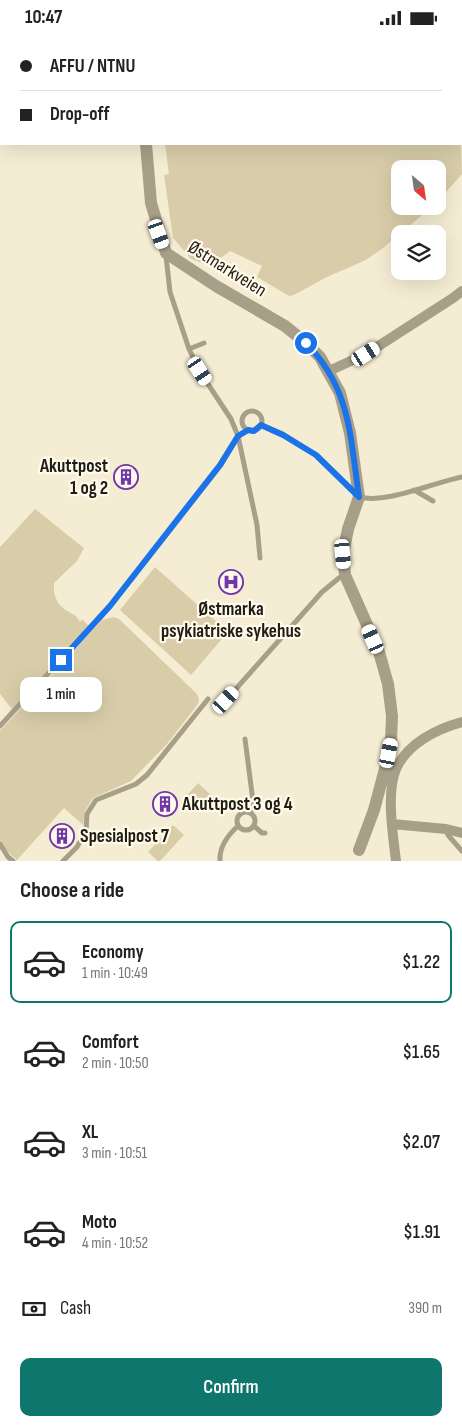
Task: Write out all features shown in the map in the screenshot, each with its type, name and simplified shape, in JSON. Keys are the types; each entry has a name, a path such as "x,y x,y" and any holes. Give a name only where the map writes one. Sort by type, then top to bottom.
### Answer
{"street":[{"name":"Østmarkveien","path":"146,145 151,203 166,253 216,286 285,326 306,343 320,357 329,371 340,393 346,412 359,497 348,529 343,554 345,575 379,652 388,684 392,716 391,741 386,765 374,810 359,850"},
{"path":"329,371 366,354 462,291"},
{"path":"396,861 391,795 395,770 412,746 446,726 462,722"},
{"path":"392,824 446,829 462,833"}],"lane":[{"path":"166,253 170,292 189,349 200,371 231,419 238,436 257,525 260,558"},
{"path":"189,349 204,343"},
{"path":"0,727 110,606 220,465 238,436 248,430 254,431 261,425 262,419 259,413 249,411 244,415 242,422 248,430"},
{"path":"261,425 283,435 316,455 359,497 367,499 388,497 462,477"},
{"path":"414,490 433,501"},
{"path":"218,709 322,592 338,578 345,575"},
{"path":"63,861 77,847 86,831 86,814 96,800 136,784 147,775 208,699"},
{"path":"220,861 220,855 228,835 238,826 238,817 254,809 245,739"},
{"path":"238,826 245,831 251,830 254,826 256,820 253,815 245,812"},
{"path":"254,826 262,833 265,833"},
{"path":"446,829 448,835 462,851"},
{"path":"0,844 8,857 13,861"}],"shaded area":[{"path":"165,145 461,145 462,174 446,192 446,160 391,160 391,215 422,215 410,225 391,225 391,241 366,260 289,296 257,277 262,266 230,251 211,266 191,259 173,238 164,175 169,174"},
{"path":"35,509 84,548 77,561 54,583 54,593 58,603 64,609 76,616 80,622 82,619 88,625 12,709 0,694 0,547"},
{"path":"155,567 228,632 191,675 120,610"},
{"path":"114,617 119,619 197,694 198,704 167,744 131,781 93,798 85,811 83,825 64,808 17,860 7,851 0,840 0,731 102,620"},
{"path":"198,783 210,794 193,813 181,802"},
{"path":"173,825 184,835 158,861 148,852"}],"place":[{"name":"Akuttpost 1 og 2","path":"126,477"},
{"name":"Østmarka psykiatriske sykehus","path":"231,582"},
{"name":"Akuttpost 3 og 4","path":"165,804"},
{"name":"Spesialpost 7","path":"62,836"}],"route":[{"path":"61,660 110,606 220,465 238,436 248,430 254,431 261,425 283,435 316,455 359,497 350,433 340,393 320,357 306,343"}]}
